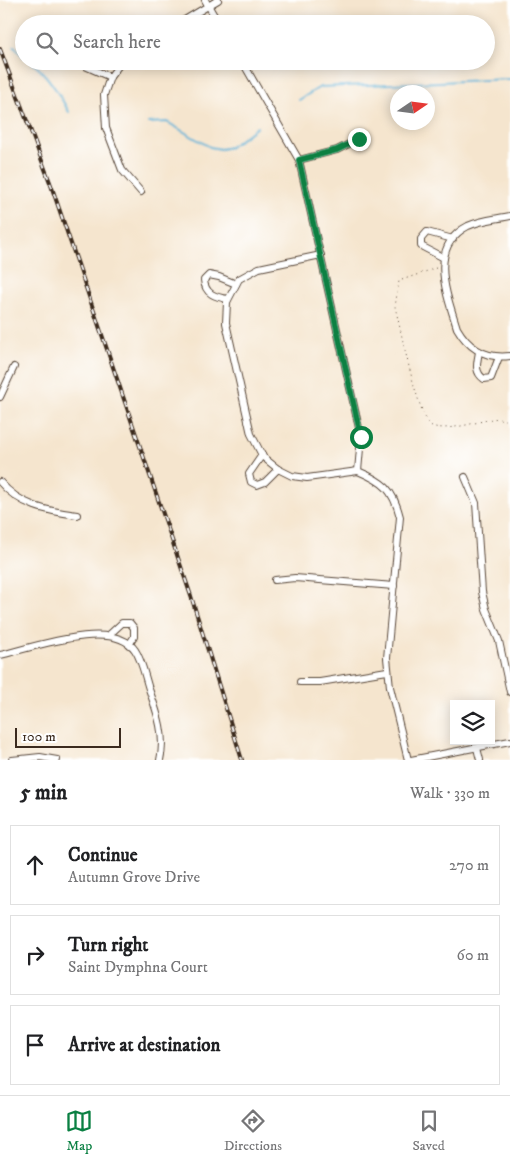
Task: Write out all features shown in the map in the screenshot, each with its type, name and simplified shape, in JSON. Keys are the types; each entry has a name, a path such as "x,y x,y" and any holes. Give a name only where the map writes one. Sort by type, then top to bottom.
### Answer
{"street":[{"path":"190,15 207,3 218,0"},
{"path":"207,3 214,15"},
{"path":"94,70 110,77"},
{"path":"115,70 110,77 103,105 106,128 122,170 141,192"},
{"path":"247,70 299,160 361,437 358,471"},
{"path":"299,160 337,150 359,139"},
{"path":"510,216 467,227 452,239 442,267 457,328 468,343 479,352 499,357 510,356"},
{"path":"444,258 426,250 422,246 421,239 427,232 452,239"},
{"path":"321,255 259,268 239,279 228,299 226,323 251,434 262,455 278,470 292,476 307,478 358,471 383,483 396,501 400,517 387,671 410,760 510,741"},
{"path":"228,299 209,293 205,289 204,280 209,275 236,284"},
{"path":"479,352 476,370 478,376 484,379 491,378 499,357"},
{"path":"0,398 14,367"},
{"path":"262,455 250,474 251,482 257,485 265,482 278,470"},
{"path":"465,477 476,503 482,592 486,609 499,641 510,692"},
{"path":"0,482 14,496 28,504 50,511 77,515"},
{"path":"275,580 295,578 394,586"},
{"path":"109,635 122,623 130,623 134,628 134,637 129,645"},
{"path":"0,655 84,636 109,635 122,638 135,650 162,732 160,760"},
{"path":"300,682 320,682 387,671"},
{"path":"477,748 480,760"},
{"path":"12,760 40,756 57,760"}],"path":[{"path":"442,267 403,278 399,281 396,291 395,307 414,389 425,420 432,426 439,427 474,424 494,418 510,419"}],"waterway":[{"path":"40,70 57,91 69,112"},
{"path":"299,100 320,87 510,79"},
{"path":"148,123 167,122 210,147 221,149 230,147 257,127"}],"railway":[{"path":"0,49 51,185 191,596 242,760"}],"route":[{"path":"359,139 337,150 299,160 361,437"}]}
